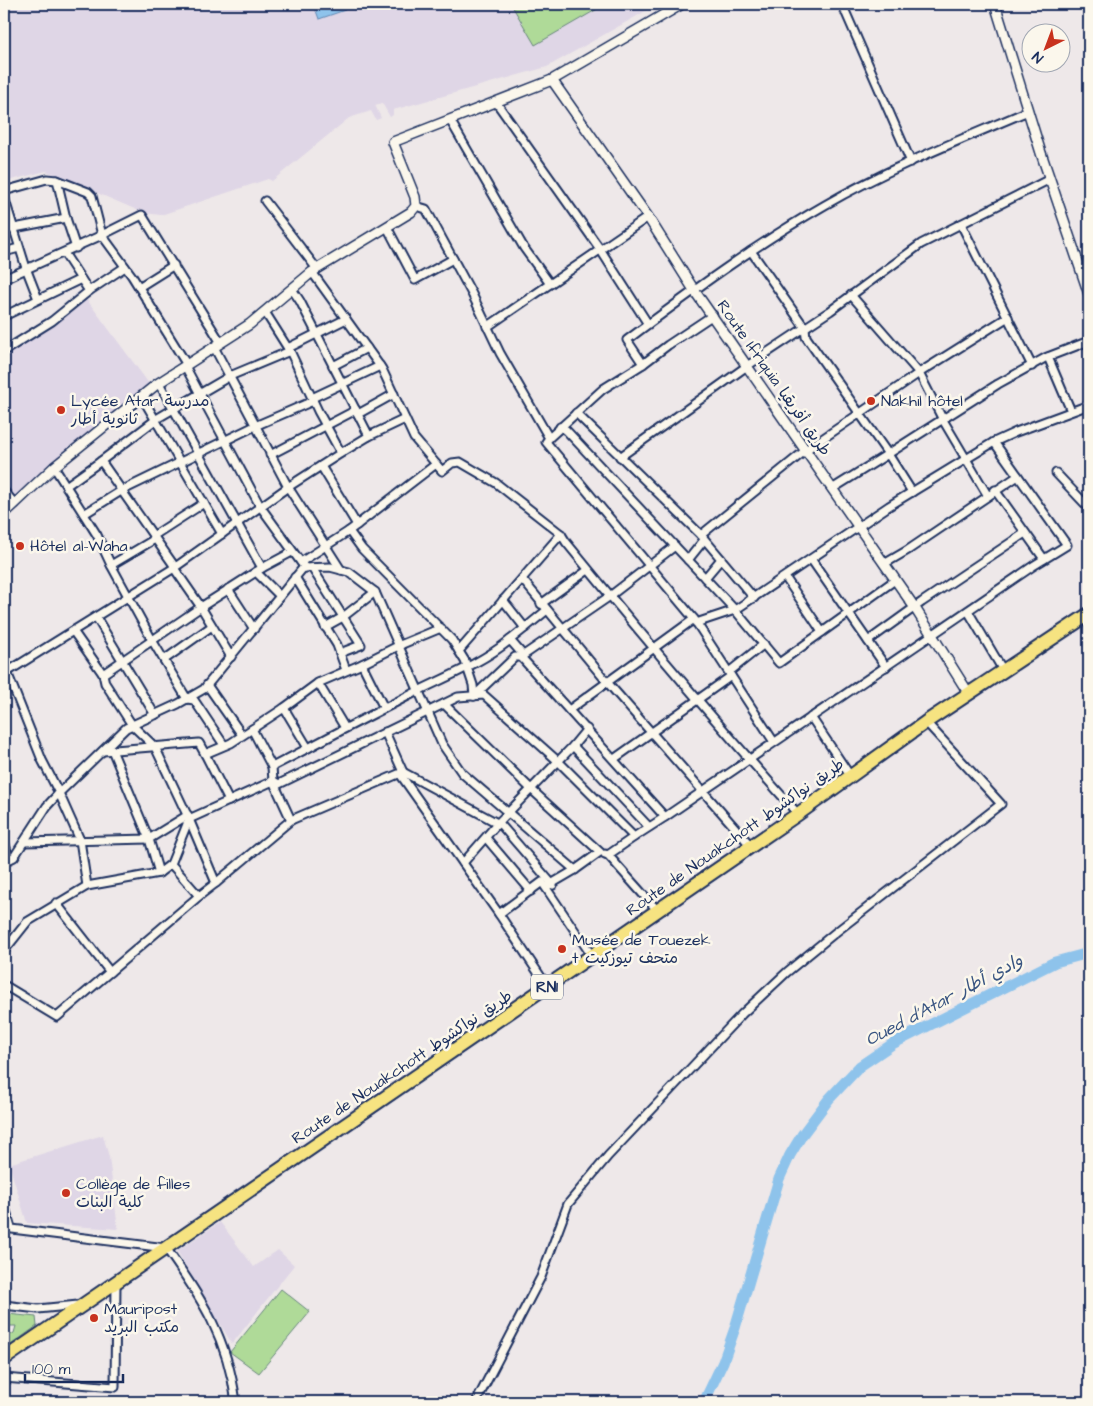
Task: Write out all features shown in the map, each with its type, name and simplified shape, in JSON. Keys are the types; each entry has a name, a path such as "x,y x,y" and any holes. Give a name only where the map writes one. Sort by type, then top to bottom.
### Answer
{"highway":[{"name":"Route de Nouakchott طريق نواكشوط","path":"4,1359 798,814 926,722 1089,614"}],"street":[{"path":"4,514 54,467 159,383 250,324 315,271 411,212 416,206 415,197 392,142 552,80 682,4"},
{"path":"842,4 911,162"},
{"path":"995,4 1050,179 1089,294"},
{"name":"Route Ifriquia طريق أفريقيا","path":"552,80 648,217 694,290 915,608 969,694"},
{"path":"496,102 600,249 648,324"},
{"path":"644,364 626,340 751,251 826,204 911,162 1028,110"},
{"path":"450,120 524,248 550,284"},
{"path":"620,457 747,366 805,328 921,244 1050,179"},
{"path":"57,180 66,218 76,248"},
{"path":"4,191 39,181 57,180 88,192 92,196 102,236 139,287 186,366 260,506 292,552 306,566 361,645 340,653"},
{"path":"4,198 19,248 38,299"},
{"path":"265,201 380,366 414,438 442,471 452,463 460,462 496,483 561,534 588,570 696,699 798,814"},
{"path":"416,206 426,209 500,353 548,438"},
{"path":"4,279 102,236 142,215 174,265 218,345 230,376 270,455 341,570"},
{"path":"487,327 648,217"},
{"path":"4,230 66,218"},
{"path":"961,224 1032,366"},
{"path":"387,227 414,280 453,259"},
{"path":"4,252 19,248"},
{"path":"751,251 805,328 806,337 860,413 912,492"},
{"path":"64,253 89,291"},
{"path":"139,287 174,265"},
{"path":"4,351 52,321 89,291 125,267"},
{"path":"4,316 81,280"},
{"path":"292,289 300,300 369,436"},
{"path":"851,295 919,373 943,420 988,496"},
{"path":"265,312 289,349 341,453"},
{"path":"713,315 668,345 644,364 603,389 548,438 546,442 695,621 774,742"},
{"path":"688,560 703,538 806,450 919,373 1008,317"},
{"path":"66,486 174,409 230,376 289,349 346,319"},
{"path":"832,489 974,399 1048,357 1089,341"},
{"path":"333,366 367,348"},
{"path":"1048,357 1071,411"},
{"path":"84,514 121,490 181,463 380,366"},
{"path":"159,383 236,522 259,570 280,596"},
{"path":"270,455 326,425 394,394"},
{"path":"142,397 222,534"},
{"path":"569,710 653,648 695,621 736,610 858,527 965,458 994,442 1089,405"},
{"path":"576,414 703,538 754,598"},
{"path":"87,886 80,840 42,760 5,673 174,568 236,522 341,453 405,418"},
{"path":"560,427 566,430 736,610 779,664 895,580"},
{"path":"608,855 1067,545 994,442"},
{"path":"101,461 174,564 174,568 201,607 231,657"},
{"path":"4,841 6,860 14,857 47,806 126,728 204,689 295,577 326,545 349,531 436,464"},
{"path":"321,466 357,524"},
{"path":"54,467 97,535 110,565 187,699"},
{"path":"1056,472 1089,508"},
{"path":"884,564 1018,476"},
{"path":"995,490 1044,560"},
{"path":"4,491 15,504"},
{"path":"110,565 204,503"},
{"path":"349,531 362,549 452,640 467,668 473,684 474,696"},
{"path":"868,641 1025,533"},
{"path":"459,651 561,534"},
{"path":"474,696 516,657 522,656 610,596 675,546"},
{"path":"104,674 228,589 292,552"},
{"path":"705,578 721,559"},
{"path":"811,559 886,667"},
{"path":"306,566 330,567 349,572 375,592 442,744 462,773 575,870"},
{"path":"541,604 588,570"},
{"path":"295,577 337,645 346,670"},
{"path":"785,577 822,632"},
{"path":"522,578 541,604 607,682 751,846"},
{"path":"228,589 254,629"},
{"path":"325,628 343,617 375,592"},
{"path":"503,600 525,628"},
{"path":"272,767 384,708 467,668 497,650 547,610"},
{"path":"968,611 1004,672"},
{"path":"96,617 155,715"},
{"path":"164,660 212,626"},
{"path":"205,754 252,729 318,683 440,628"},
{"path":"73,631 104,674 106,683 132,726 156,747 216,883"},
{"path":"510,640 569,710 665,817"},
{"path":"614,759 730,674 764,644"},
{"path":"362,664 384,708"},
{"path":"318,683 345,728"},
{"path":"207,685 242,735"},
{"path":"273,780 279,784 458,697 484,695 559,762 634,837"},
{"path":"187,699 194,700 224,745"},
{"path":"444,704 532,790 600,852 608,855 657,910"},
{"path":"284,708 308,748"},
{"path":"811,717 851,777"},
{"path":"476,1402 541,1277 568,1204 608,1156 742,1014 787,972 1001,804 926,722"},
{"path":"252,729 272,767 273,780 292,820"},
{"path":"463,863 498,823 559,762 587,729"},
{"path":"385,732 401,773 548,986"},
{"path":"102,751 199,743 229,801"},
{"path":"573,746 649,827"},
{"path":"112,750 149,839 159,873"},
{"path":"4,985 57,1017 199,896 292,820 401,773"},
{"path":"401,773 498,823 549,886 592,956"},
{"path":"24,842 149,839 188,817 229,801 273,780"},
{"path":"4,952 27,922 87,886 159,873 171,864 188,817"},
{"path":"486,838 531,891"},
{"path":"549,886 600,852"},
{"path":"171,864 199,896"},
{"path":"499,914 542,882 549,886"},
{"path":"56,903 110,972"},
{"path":"4,1204 8,1228 166,1248 197,1293 218,1331 230,1368 236,1402"},
{"path":"4,1378 115,1387 116,1281"},
{"path":"4,1305 38,1309 81,1305"}],"shaded area":[{"path":"4,4 658,4 547,67 393,110 393,115 390,117 382,103 375,105 381,118 376,120 371,111 349,118 272,181 268,179 161,215 144,213 46,171 4,182"},
{"name":"Lycée Atar مدرسة ثانوية أطار","path":"85,297 150,385 86,434 13,499 4,488 4,354 15,349"},
{"name":"Collège de filles كلية البنات","path":"103,1135 109,1157 118,1229 27,1223 9,1164"},
{"path":"220,1222 254,1267 278,1250 294,1265 232,1344 177,1251"}],"green space":[{"path":"511,4 606,4 535,45"},
{"path":"281,1289 310,1312 259,1373 230,1352"},
{"path":"8,1314 36,1317 37,1326 5,1349 6,1337 14,1333 16,1326 8,1326"}],"water":[{"path":"327,4 342,4 345,10 319,19 315,8"}],"waterway":[{"name":"Oued d'Atar وادي أطار","path":"704,1402 723,1362 735,1328 779,1179 802,1135 829,1099 860,1066 894,1043 1055,962 1089,953"}],"place":[{"name":"Nakhil hôtel","path":"871,401"},
{"name":"Lycée Atar مدرسة ثانوية أطار","path":"61,410"},
{"name":"Hôtel al-Waha","path":"20,546"},
{"name":"Musée de Touezek t متحف تيوزكيت","path":"562,949"},
{"name":"Collège de filles كلية البنات","path":"66,1193"},
{"name":"Mauripost مكتب البريد","path":"94,1318"}]}
